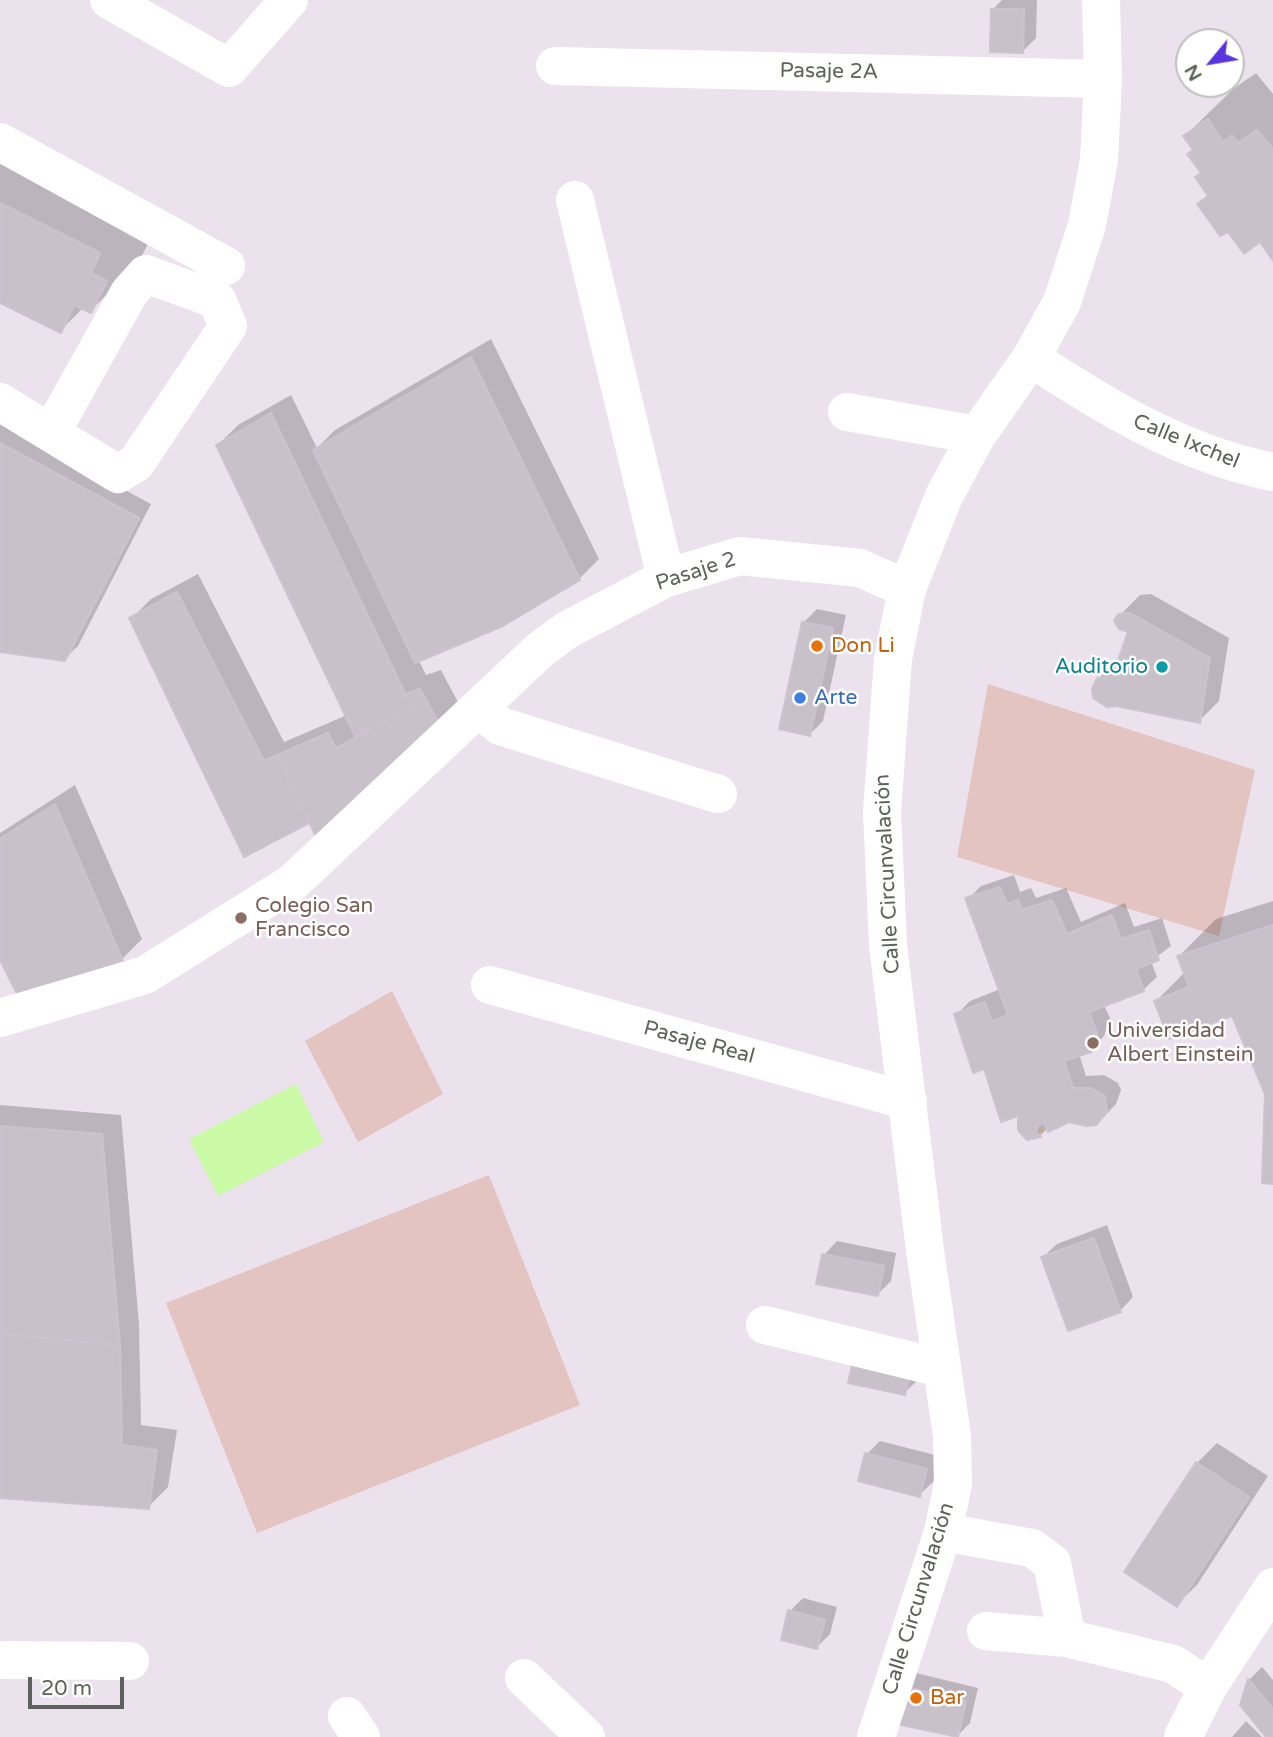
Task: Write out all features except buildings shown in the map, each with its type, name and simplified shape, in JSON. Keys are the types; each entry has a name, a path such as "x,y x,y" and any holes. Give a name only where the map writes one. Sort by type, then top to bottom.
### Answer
{"street":[{"path":"109,0 229,68 289,0"},
{"name":"Calle Circunvalación","path":"876,1737 943,1532 953,1484 952,1436 941,1368 888,945 882,811 892,671 907,589 944,496 977,435 1031,358 1062,302 1087,225 1099,160 1103,79 1101,0"},
{"name":"Pasaje 2A","path":"555,66 1103,79"},
{"path":"0,142 226,266"},
{"path":"575,200 666,578"},
{"path":"0,402 118,474 136,463 228,327 217,300 146,274 129,293 51,433"},
{"name":"Calle Ixchel","path":"1031,358 1152,433 1244,467 1273,472"},
{"path":"847,412 977,435"},
{"name":"Pasaje 2","path":"0,1018 145,975 292,883 555,639 666,578 740,556 860,568 907,589"},
{"path":"478,708 500,726 718,794"},
{"name":"Pasaje Real","path":"490,985 908,1101"},
{"path":"765,1325 941,1368"},
{"path":"943,1532 1032,1548 1052,1563 1067,1638"},
{"path":"1183,1737 1209,1687 1273,1587"},
{"path":"986,1632 1067,1638 1173,1664 1209,1687"},
{"path":"0,1660 130,1661"},
{"path":"524,1678 586,1737"}],"path":[{"path":"1038,1132 1044,1129"}],"shaded area":[{"path":"988,684 1255,770 1219,936 957,857"},
{"path":"392,991 443,1094 358,1142 305,1041"},
{"path":"296,1084 324,1142 218,1196 189,1139"},
{"path":"489,1175 580,1405 257,1533 166,1303"}],"place":[{"name":"Don Li","path":"817,646"},
{"name":"Auditorio","path":"1162,667"},
{"name":"Arte","path":"800,698"},
{"name":"Colegio San Francisco","path":"241,918"},
{"name":"Universidad Albert Einstein","path":"1093,1043"},
{"name":"Bar","path":"916,1698"}]}
